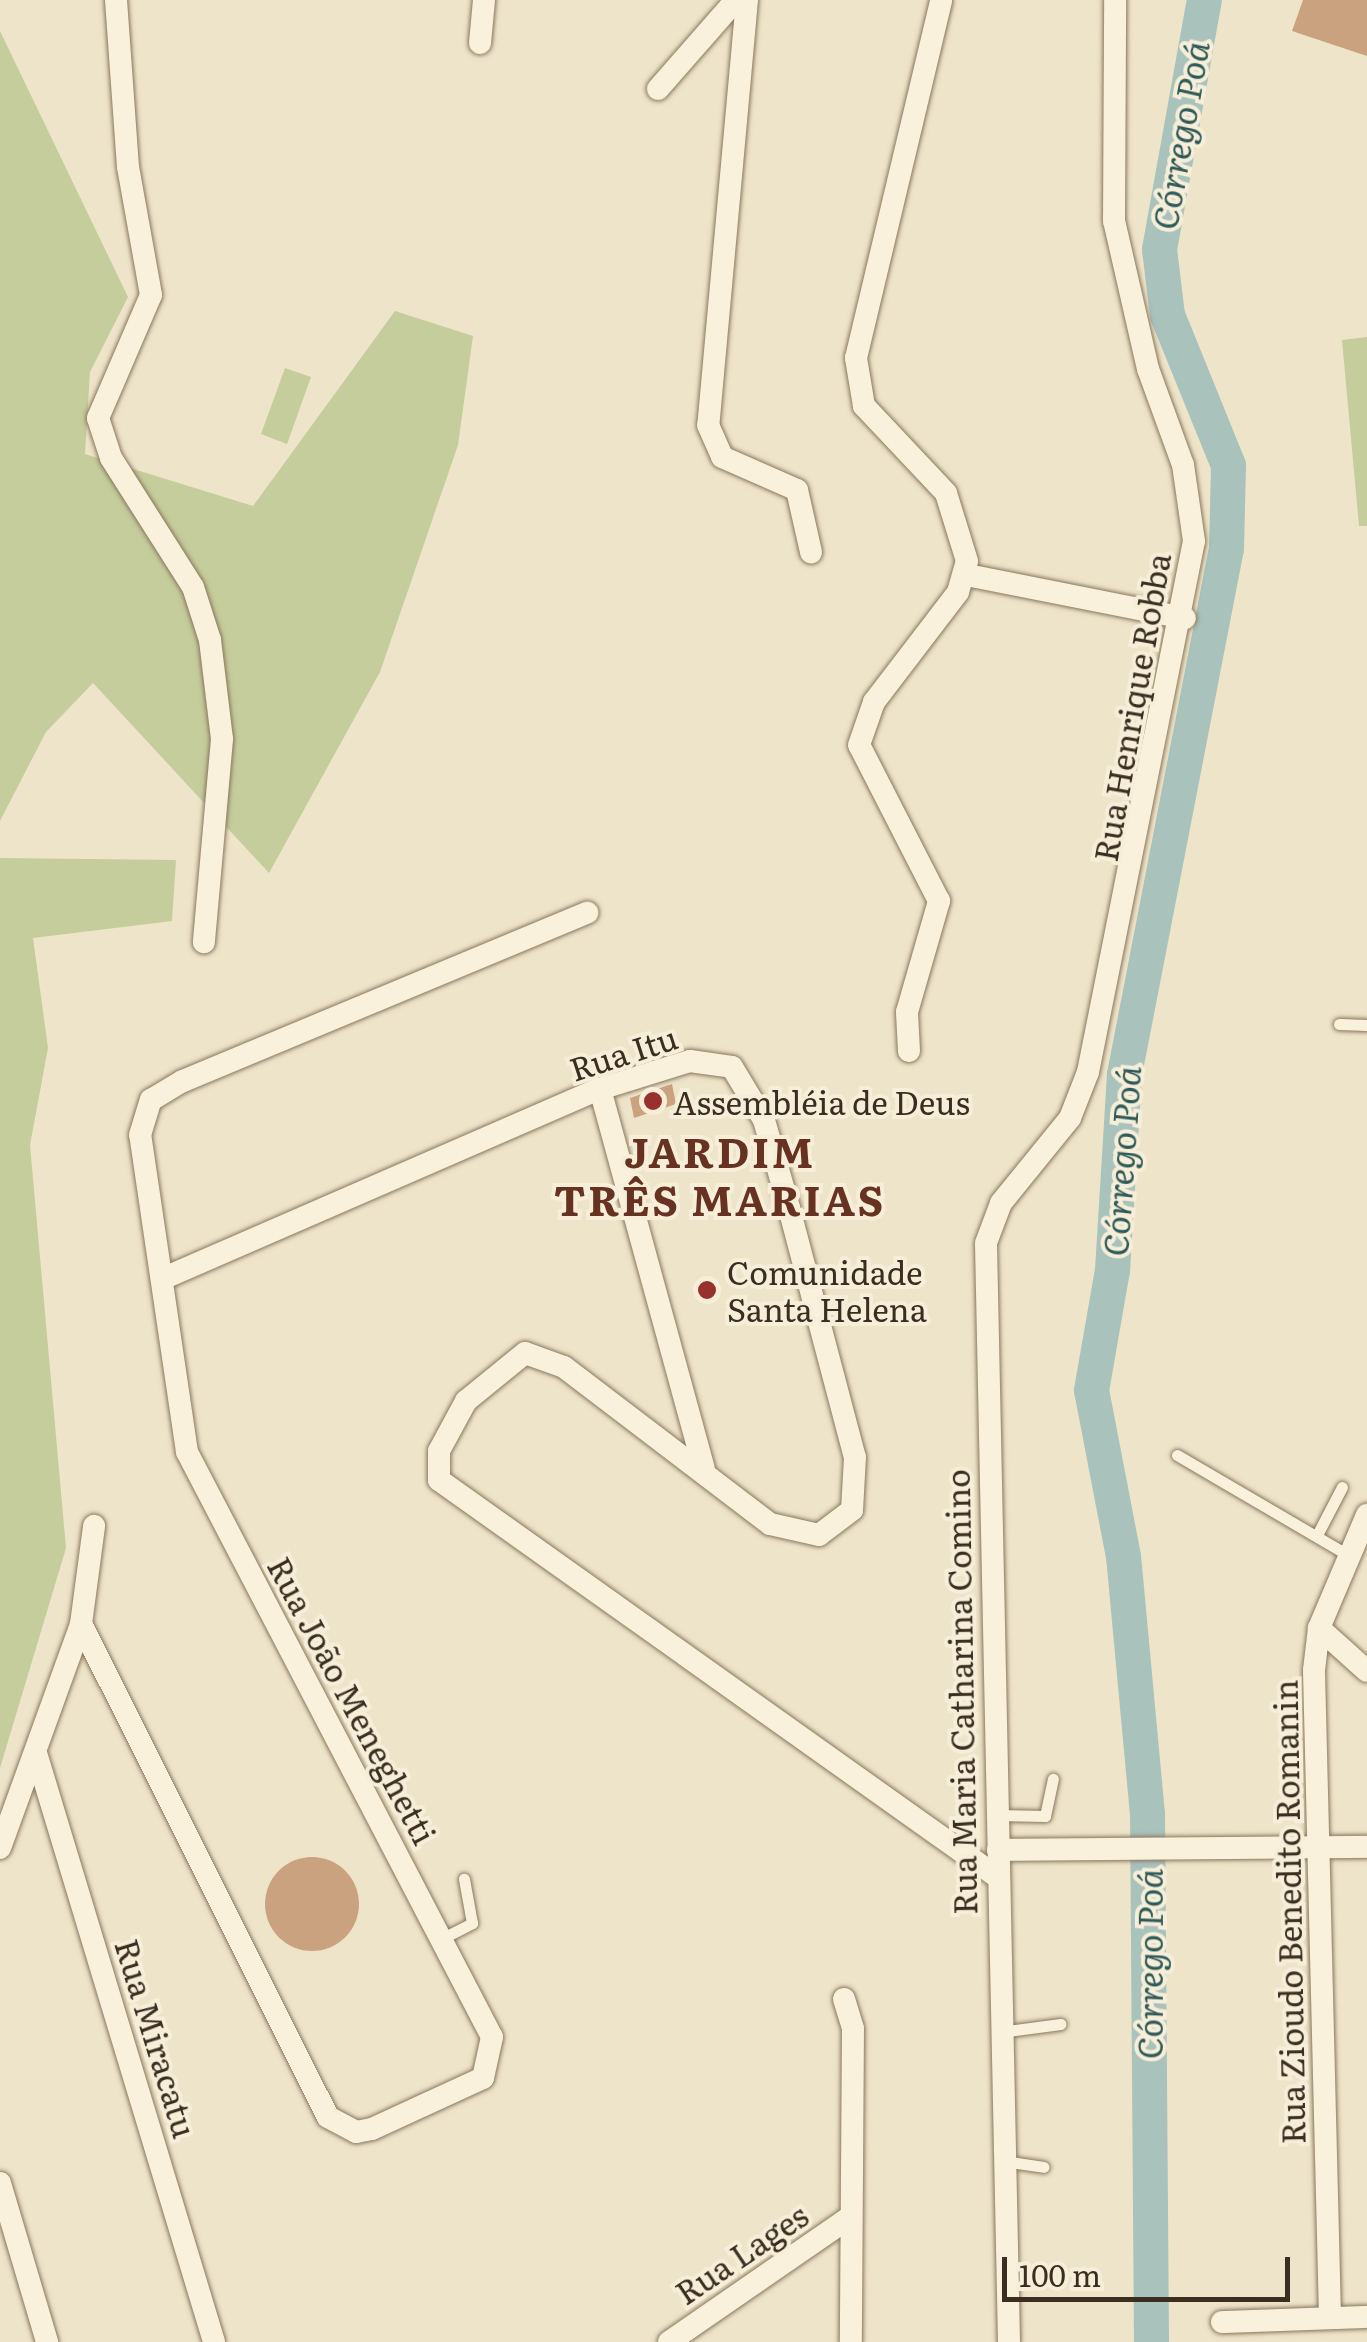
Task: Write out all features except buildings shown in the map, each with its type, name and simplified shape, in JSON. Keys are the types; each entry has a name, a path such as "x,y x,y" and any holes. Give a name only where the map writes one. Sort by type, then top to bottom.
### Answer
{"street":[{"path":"116,0 128,166 151,295 98,418 111,458 193,587 210,640 222,757 204,942"},
{"path":"480,43 484,0"},
{"path":"658,89 736,0"},
{"path":"747,0 708,425 722,457 797,490 811,552"},
{"path":"909,1051 908,1012 938,901 918,845 868,772 861,734 967,575 946,493 864,406 855,384 941,0"},
{"name":"Rua Henrique Robba","path":"1088,1072 1185,618 1191,504 1114,222 1115,0"},
{"path":"967,575 1185,618"},
{"name":"Rua João Meneghetti","path":"81,1624 318,2098 342,2128 390,2121 462,2091 492,2066 492,2037 187,1452 140,1135 151,1100 587,913"},
{"name":"Rua Itu","path":"162,1279 600,1090 690,1061 732,1067 748,1083 855,1457 852,1510 820,1535 800,1535 748,1509 704,1468"},
{"name":"Rua Maria Catharina Comino","path":"1008,2342 986,1244 1001,1203 1070,1118 1088,1072"},
{"path":"600,1090 704,1468"},
{"path":"704,1468 564,1367 525,1353 466,1401 436,1468 449,1494 996,1876"},
{"name":"Rua Zioudo Benedito Romanin","path":"1330,2317 1319,1849 1319,1628 1367,1515"},
{"path":"0,1848 81,1624 94,1526"},
{"path":"1319,1628 1367,1671"},
{"name":"Rua Miracatu","path":"36,1753 214,2342"},
{"path":"998,1850 1367,1848"},
{"path":"844,1999 853,2029 851,2342"},
{"path":"0,2183 48,2342"},
{"name":"Rua Lages","path":"669,2342 849,2218"},
{"path":"1222,2322 1367,2318"}],"lane":[{"path":"1340,1024 1367,1025"},
{"path":"1177,1455 1350,1556"},
{"path":"1317,1535 1342,1487"},
{"path":"997,1815 1045,1816 1053,1779"},
{"path":"441,1939 472,1923 464,1879"},
{"path":"1000,2032 1060,2024"},
{"path":"1004,2161 1044,2166"}],"green space":[{"path":"0,31 128,297 90,372 85,454 253,506 395,311 473,336 458,445 380,672 269,873 93,683 46,732 0,821"},
{"path":"1367,337 1367,526 1359,526 1342,340"},
{"path":"285,368 311,377 287,444 261,434"},
{"path":"0,858 176,860 172,921 33,938 48,1048 30,1145 66,1548 0,1768"}],"waterway":[{"name":"Córrego Poá","path":"1151,2342 1147,1814 1123,1556 1091,1390 1112,1270 1124,1074 1226,548 1228,465 1167,315 1159,249 1204,0"}],"place":[{"name":"Assembléia de Deus","path":"653,1101"},
{"name":"Comunidade Santa Helena","path":"707,1290"}],"district":[{"name":"JARDIM TRÊS MARIAS","path":"720,1174"}]}
